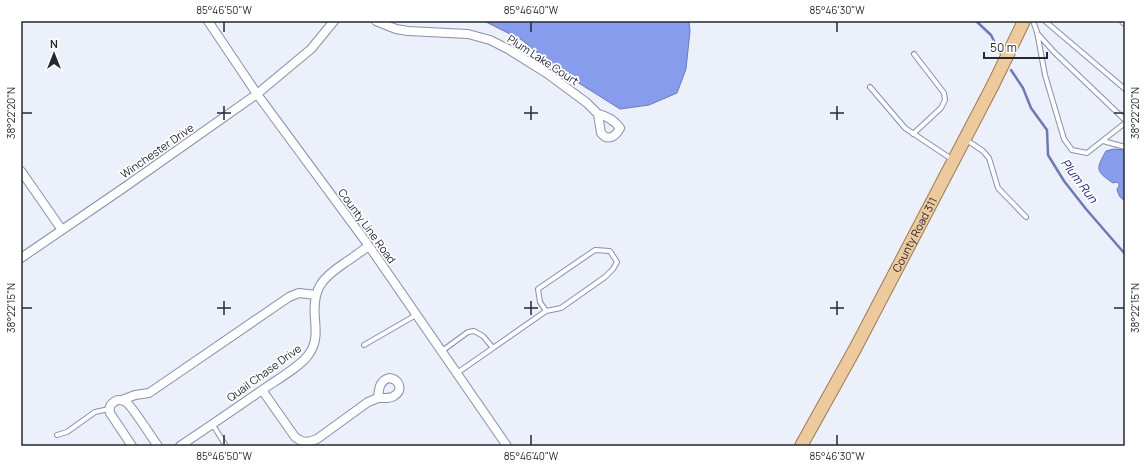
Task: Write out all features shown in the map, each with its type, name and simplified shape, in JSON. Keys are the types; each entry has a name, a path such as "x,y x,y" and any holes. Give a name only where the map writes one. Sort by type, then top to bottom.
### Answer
{"main road":[{"name":"County Road 311","path":"802,446 855,349 965,139 1024,21"}],"street":[{"name":"County Line Road","path":"208,21 258,94 369,246 507,446"},
{"name":"Winchester Drive","path":"21,258 258,94 311,49 334,21"},
{"name":"Plum Lake Court","path":"376,21 408,32 468,34 490,40 508,49 548,74 587,103 598,114"},
{"path":"21,171 62,230"},
{"name":"Quail Chase Drive","path":"180,446 262,390 309,355 315,340 316,332 314,307 316,295 320,285 328,274 369,246"},
{"path":"132,446 110,413 110,405 118,400 149,393 289,297 299,293 316,295"},
{"path":"262,390 291,432 304,444 317,439 368,402 378,398"},
{"path":"122,400 129,405 158,446"}],"lane":[{"path":"1033,21 1037,32 1045,75 1064,139 1072,150 1087,153 1125,122 1054,52 1037,32"},
{"path":"1045,21 1125,89"},
{"path":"913,134 941,108 945,100 944,93 914,54"},
{"path":"870,87 905,128 954,160"},
{"path":"965,139 983,151 989,158 993,167 998,188 1026,217"},
{"path":"1103,141 1125,146"},
{"path":"457,374 546,311 561,308 605,277 614,269 617,262 610,251 595,250 538,289 540,302 546,311"},
{"path":"364,345 416,315"},
{"path":"441,351 468,332 474,331 483,336 493,348"},
{"path":"57,435 67,432 95,412 109,409"},
{"path":"213,424 226,446"}],"water":[{"path":"484,21 689,21 690,31 686,69 677,93 649,105 620,109 558,70 522,40"},
{"path":"1114,149 1125,150 1125,200 1118,193 1117,189 1119,184 1117,182 1113,183 1107,179 1099,169 1100,162 1106,151"}],"waterway":[{"name":"Plum Run","path":"976,21 991,35 1000,53"},
{"name":"Plum Run","path":"1011,70 1023,88 1031,108 1047,130 1048,155 1064,181 1125,254"}]}
